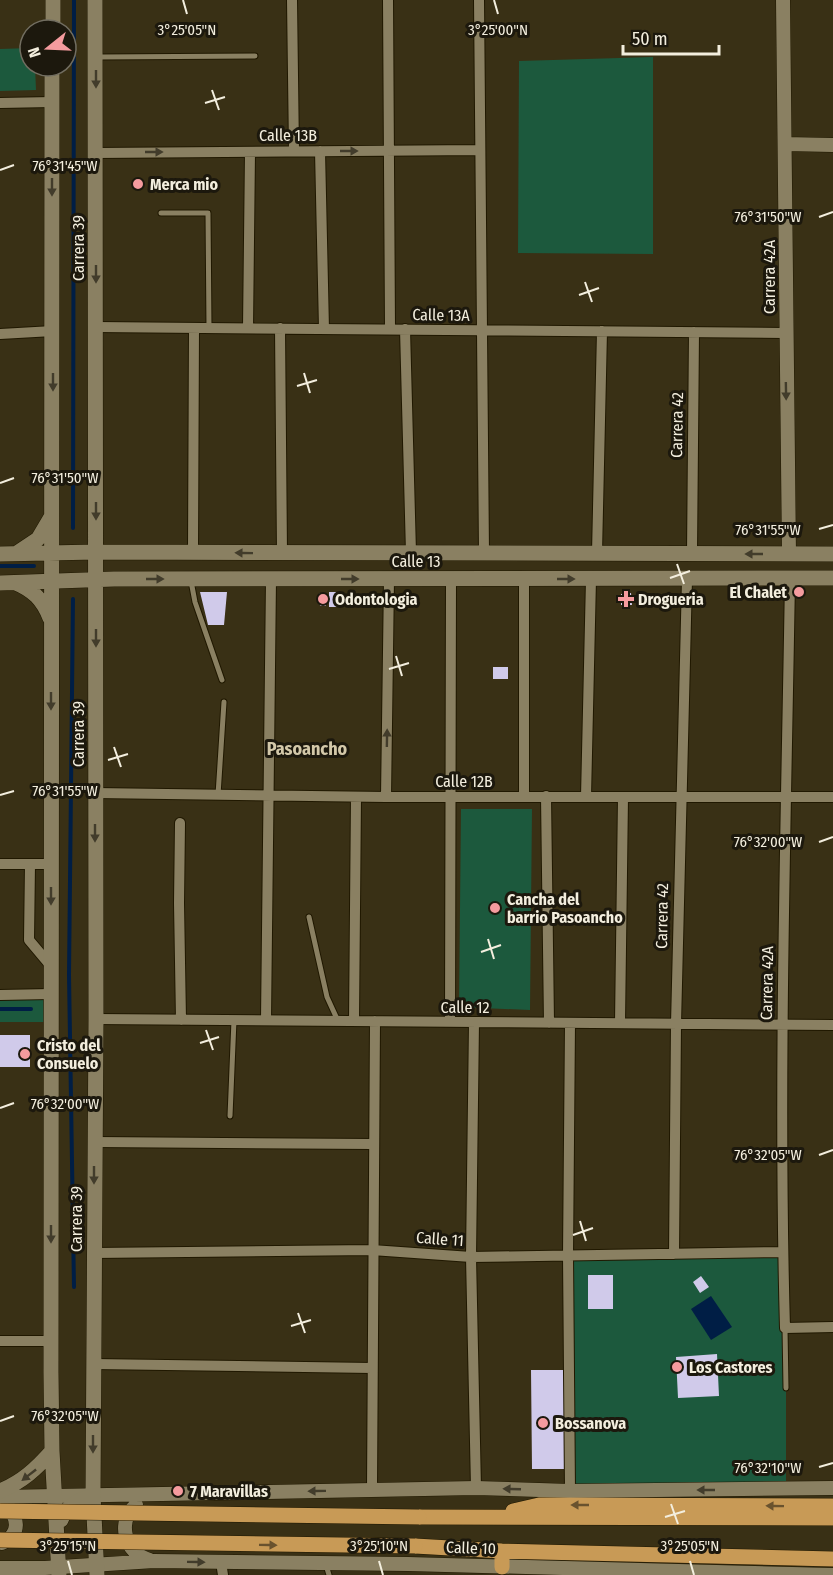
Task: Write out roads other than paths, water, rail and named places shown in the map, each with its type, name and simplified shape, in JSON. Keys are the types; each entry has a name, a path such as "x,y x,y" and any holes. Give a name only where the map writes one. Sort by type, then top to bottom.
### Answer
{"main road":[{"path":"53,0 53,18"},
{"name":"Carrera 39","path":"96,0 96,327 92,552 96,793 93,1496 96,1570"},
{"name":"Carrera 39","path":"52,78 52,514 58,553 57,581 51,622 51,1341 52,1451 58,1571"},
{"path":"7,554 38,540 52,514"},
{"name":"Calle 13","path":"7,554 193,552 833,554"},
{"name":"Calle 13","path":"0,582 191,579 833,579"},
{"path":"16,583 28,588 38,597 46,608 51,622"},
{"path":"0,1491 16,1484 33,1472 52,1451"},
{"path":"56,1539 62,1516 70,1506 93,1496"},
{"path":"488,1517 539,1505 833,1506"},
{"name":"Calle 10","path":"0,1511 419,1517 833,1518"},
{"name":"Calle 10","path":"0,1542 415,1546 502,1551 833,1559"},
{"path":"502,1551 502,1567"}],"street":[{"path":"292,0 294,152"},
{"path":"388,0 390,329"},
{"path":"479,0 484,553"},
{"name":"Carrera 42A","path":"783,0 789,554"},
{"path":"0,103 52,102"},
{"path":"785,144 833,145"},
{"name":"Calle 13B","path":"96,153 480,150"},
{"path":"320,151 324,329"},
{"path":"248,328 250,152"},
{"name":"Calle 13A","path":"96,327 785,333"},
{"path":"193,552 194,328"},
{"path":"280,328 282,553"},
{"path":"405,329 411,553"},
{"path":"0,334 53,331"},
{"path":"597,553 602,331"},
{"name":"Carrera 42","path":"692,554 694,332"},
{"path":"266,1020 271,579"},
{"path":"386,797 389,579"},
{"path":"450,1022 451,579"},
{"path":"524,579 524,796"},
{"path":"586,797 591,579"},
{"name":"Carrera 42","path":"674,1254 676,1024 687,579"},
{"name":"Carrera 42A","path":"785,1328 783,1024 790,579"},
{"name":"Calle 12B","path":"96,793 386,797 833,797"},
{"path":"354,1021 356,796"},
{"path":"546,796 549,1023"},
{"path":"620,1023 623,797"},
{"path":"180,823 181,1020"},
{"path":"0,864 51,864"},
{"path":"30,864 29,940 50,965"},
{"path":"0,995 50,994"},
{"name":"Calle 12","path":"96,1019 833,1025"},
{"path":"372,1489 375,1021"},
{"path":"474,1022 471,1257 476,1488"},
{"path":"570,1023 568,1255 570,1491"},
{"path":"95,1142 373,1144"},
{"name":"Calle 11","path":"94,1253 372,1250 471,1257 783,1252"},
{"path":"785,1328 833,1327"},
{"path":"0,1341 51,1341"},
{"path":"94,1364 372,1368"},
{"path":"0,1498 372,1489 476,1488 570,1491 833,1488"},
{"path":"154,1561 145,1559 135,1552 127,1542 124,1530 126,1518 132,1508 142,1500 159,1494"},
{"path":"0,1498 13,1512 16,1525 12,1536 0,1542"},
{"name":"Calle 10","path":"0,1568 96,1570 154,1561 222,1569 449,1570 502,1567 833,1575"}],"lane":[{"path":"96,57 255,56"},
{"path":"161,213 208,213 209,328"},
{"path":"191,579 195,603 222,680"},
{"path":"218,795 224,702"},
{"path":"309,917 327,997 338,1021"},
{"path":"230,1116 234,1020"},
{"name":"Carrera 42A","path":"785,1328 786,1388"}],"water":[{"path":"711,1296 732,1327 711,1340 691,1309"}],"waterway":[{"path":"73,528 74,0"},
{"path":"0,566 34,566"},
{"path":"73,599 69,975 74,1287"},
{"path":"0,1009 31,1009"}],"place":[{"name":"Merca mio","path":"138,184"},
{"name":"El Chalet","path":"799,592"},
{"name":"Odontologia","path":"323,599"},
{"name":"Drogueria","path":"626,599"},
{"name":"Cancha del barrio Pasoancho","path":"495,908"},
{"name":"Cristo del Consuelo","path":"25,1054"},
{"name":"Los Castores","path":"677,1367"},
{"name":"Bossanova","path":"543,1423"},
{"name":"7 Maravillas","path":"178,1491"}],"district":[{"name":"Pasoancho","path":"307,749"}]}
